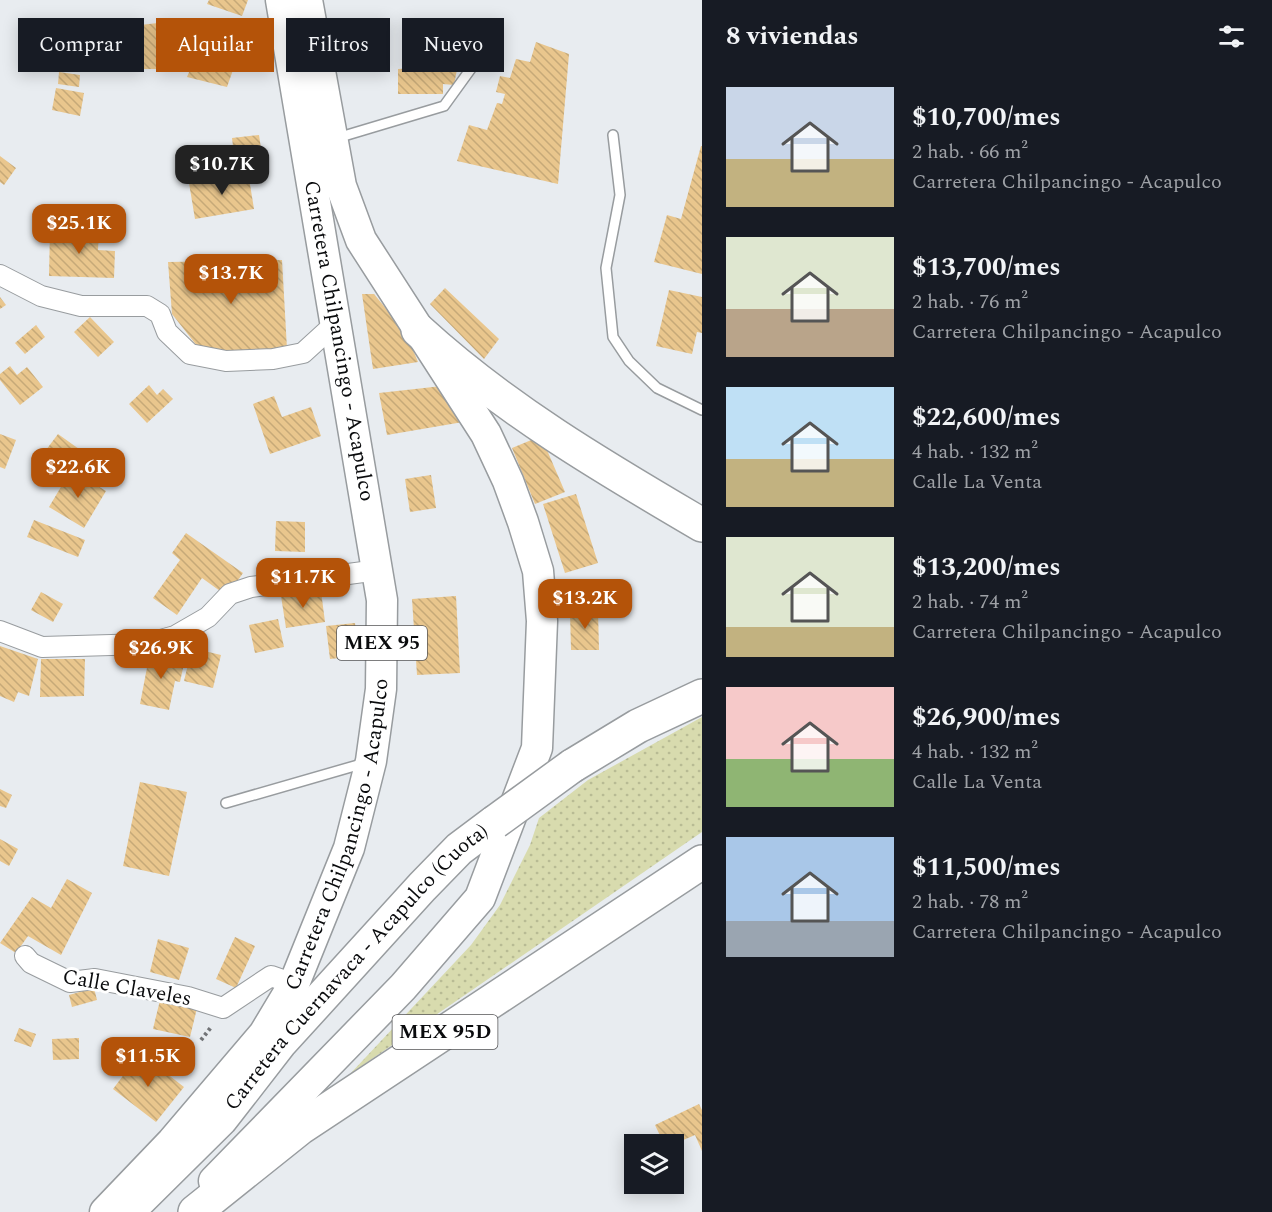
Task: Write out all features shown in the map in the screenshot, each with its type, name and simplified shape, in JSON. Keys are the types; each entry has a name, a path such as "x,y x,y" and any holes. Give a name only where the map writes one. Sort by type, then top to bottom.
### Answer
{"highway":[{"path":"418,330 458,366 509,406 702,525"},
{"name":"Carretera Cuernavaca - Acapulco (Cuota)","path":"127,1212 221,1119 280,1043 459,849 572,766 638,726 702,696"},
{"name":"MEX 95D","path":"195,1212 300,1128 702,862"}],"main road":[{"name":"Carretera Chilpancingo - Acapulco","path":"105,1212 172,1142 264,1034 294,984 349,848 371,761 381,689 382,600 281,0"},
{"name":"Carretera Chilpancingo - Acapulco","path":"182,1212 403,987 480,898 537,748 542,653 538,571 508,481 486,434 361,240 341,186 307,0"}],"street":[{"path":"0,275 41,296 81,306 147,306 160,314 167,332 190,354 226,361 273,359 303,353 337,322"},
{"path":"0,631 42,647 146,644 175,636 208,617 230,594 251,586 378,570"},
{"name":"Calle Claveles","path":"25,956 31,963 70,982 94,979 188,997 223,1008 271,976 294,984"}],"lane":[{"path":"332,140 444,106 469,72"},
{"path":"613,135 620,195 606,268 613,337 628,361 657,388 702,410"},
{"path":"226,803 371,761"}],"green space":[{"path":"702,717 702,832 350,1074 471,945 500,905 530,845 539,818 588,780"}],"building":[{"path":"209,0 248,0 242,16 207,4"},
{"path":"156,23 156,69 144,69 144,25"},
{"path":"536,42 569,54 558,184 457,161 469,125 487,130 497,103 502,104 505,94 496,92 500,76 510,78 516,59 530,62"},
{"path":"398,69 402,69 402,72 457,72 454,85 443,84 443,94 398,94"},
{"path":"59,72 80,75 79,87 58,84"},
{"path":"189,72 232,72 227,87 187,77"},
{"path":"56,88 84,93 80,116 52,110"},
{"path":"259,135 264,168 236,171 232,138"},
{"path":"701,146 702,274 654,262 667,215 681,219"},
{"path":"0,156 16,168 4,185 0,182"},
{"path":"248,172 254,209 195,219 189,183"},
{"path":"50,229 99,230 98,250 115,251 114,278 49,276"},
{"path":"282,260 287,349 259,354 201,351 172,314 168,262"},
{"path":"445,288 499,339 484,359 430,304"},
{"path":"669,290 702,297 702,333 697,332 692,354 656,346"},
{"path":"362,294 374,294 406,333 418,362 373,369"},
{"path":"0,297 6,305 0,309"},
{"path":"90,317 114,342 98,357 74,332"},
{"path":"36,325 45,337 25,354 15,343"},
{"path":"10,366 17,375 27,367 43,387 20,405 0,380 0,374"},
{"path":"149,385 157,395 163,389 173,399 147,423 129,404"},
{"path":"442,386 463,422 387,435 379,393"},
{"path":"274,396 282,417 311,407 321,436 270,454 253,404"},
{"path":"0,434 16,440 5,469 0,467"},
{"path":"58,434 79,449 66,466 46,450"},
{"path":"541,436 565,492 535,504 512,448"},
{"path":"71,470 106,491 84,528 49,507"},
{"path":"431,475 436,508 410,512 405,479"},
{"path":"576,494 598,563 565,573 543,504"},
{"path":"34,520 85,540 78,557 27,537"},
{"path":"276,521 305,522 305,552 275,551"},
{"path":"186,533 243,573 227,596 202,578 177,615 153,598 180,560 172,553"},
{"path":"321,591 325,622 286,628 281,596"},
{"path":"41,592 63,604 53,622 31,610"},
{"path":"456,596 460,673 417,675 412,599"},
{"path":"598,610 599,650 571,650 570,611"},
{"path":"278,619 284,647 255,653 249,625"},
{"path":"355,623 359,656 330,659 326,626"},
{"path":"0,646 38,659 29,696 18,692 14,702 0,696"},
{"path":"192,648 221,655 213,688 184,681"},
{"path":"150,652 185,659 180,682 175,681 169,710 140,704"},
{"path":"41,659 85,659 84,696 40,697"},
{"path":"140,782 187,792 169,876 123,866"},
{"path":"0,789 12,795 6,808 0,806"},
{"path":"0,839 18,849 9,866 0,861"},
{"path":"67,879 92,893 61,955 28,936 16,953 0,943 32,897 51,908"},
{"path":"235,937 255,946 236,988 216,979"},
{"path":"158,939 189,948 179,980 150,972"},
{"path":"94,988 97,1000 72,1007 69,995"},
{"path":"161,996 198,1004 190,1037 153,1029"},
{"path":"19,1028 36,1034 31,1047 14,1041"},
{"path":"79,1038 79,1059 53,1060 52,1039"},
{"path":"140,1053 184,1087 156,1122 113,1089"},
{"path":"699,1104 702,1110 702,1151 695,1135 684,1140 684,1134 659,1134 655,1125"}]}
